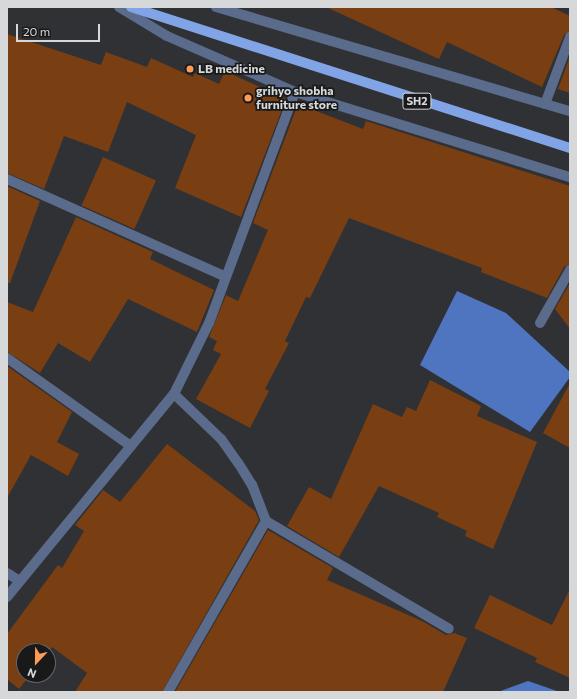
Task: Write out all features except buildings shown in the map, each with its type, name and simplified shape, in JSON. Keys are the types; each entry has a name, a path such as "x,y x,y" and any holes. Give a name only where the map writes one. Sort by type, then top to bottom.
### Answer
{"main road":[{"name":"SH2","path":"131,7 265,52 570,148"}],"street":[{"path":"119,7 167,36 295,92 570,178"},
{"path":"216,7 570,111"},
{"path":"545,104 570,37"},
{"path":"7,597 174,394 210,323 224,276 295,92"},
{"path":"7,179 224,276"},
{"path":"540,323 570,270"},
{"path":"7,358 131,446"},
{"path":"174,394 221,439 238,462 252,485 266,521 449,629"},
{"path":"168,692 266,521"},
{"path":"7,573 20,581"}],"water":[{"path":"457,291 506,313 570,372 570,377 530,432 420,365"},
{"path":"528,681 560,692 498,692"}],"place":[{"name":"LB medicine","path":"190,69"},
{"name":"grihyo shobha furniture store","path":"248,98"}]}
